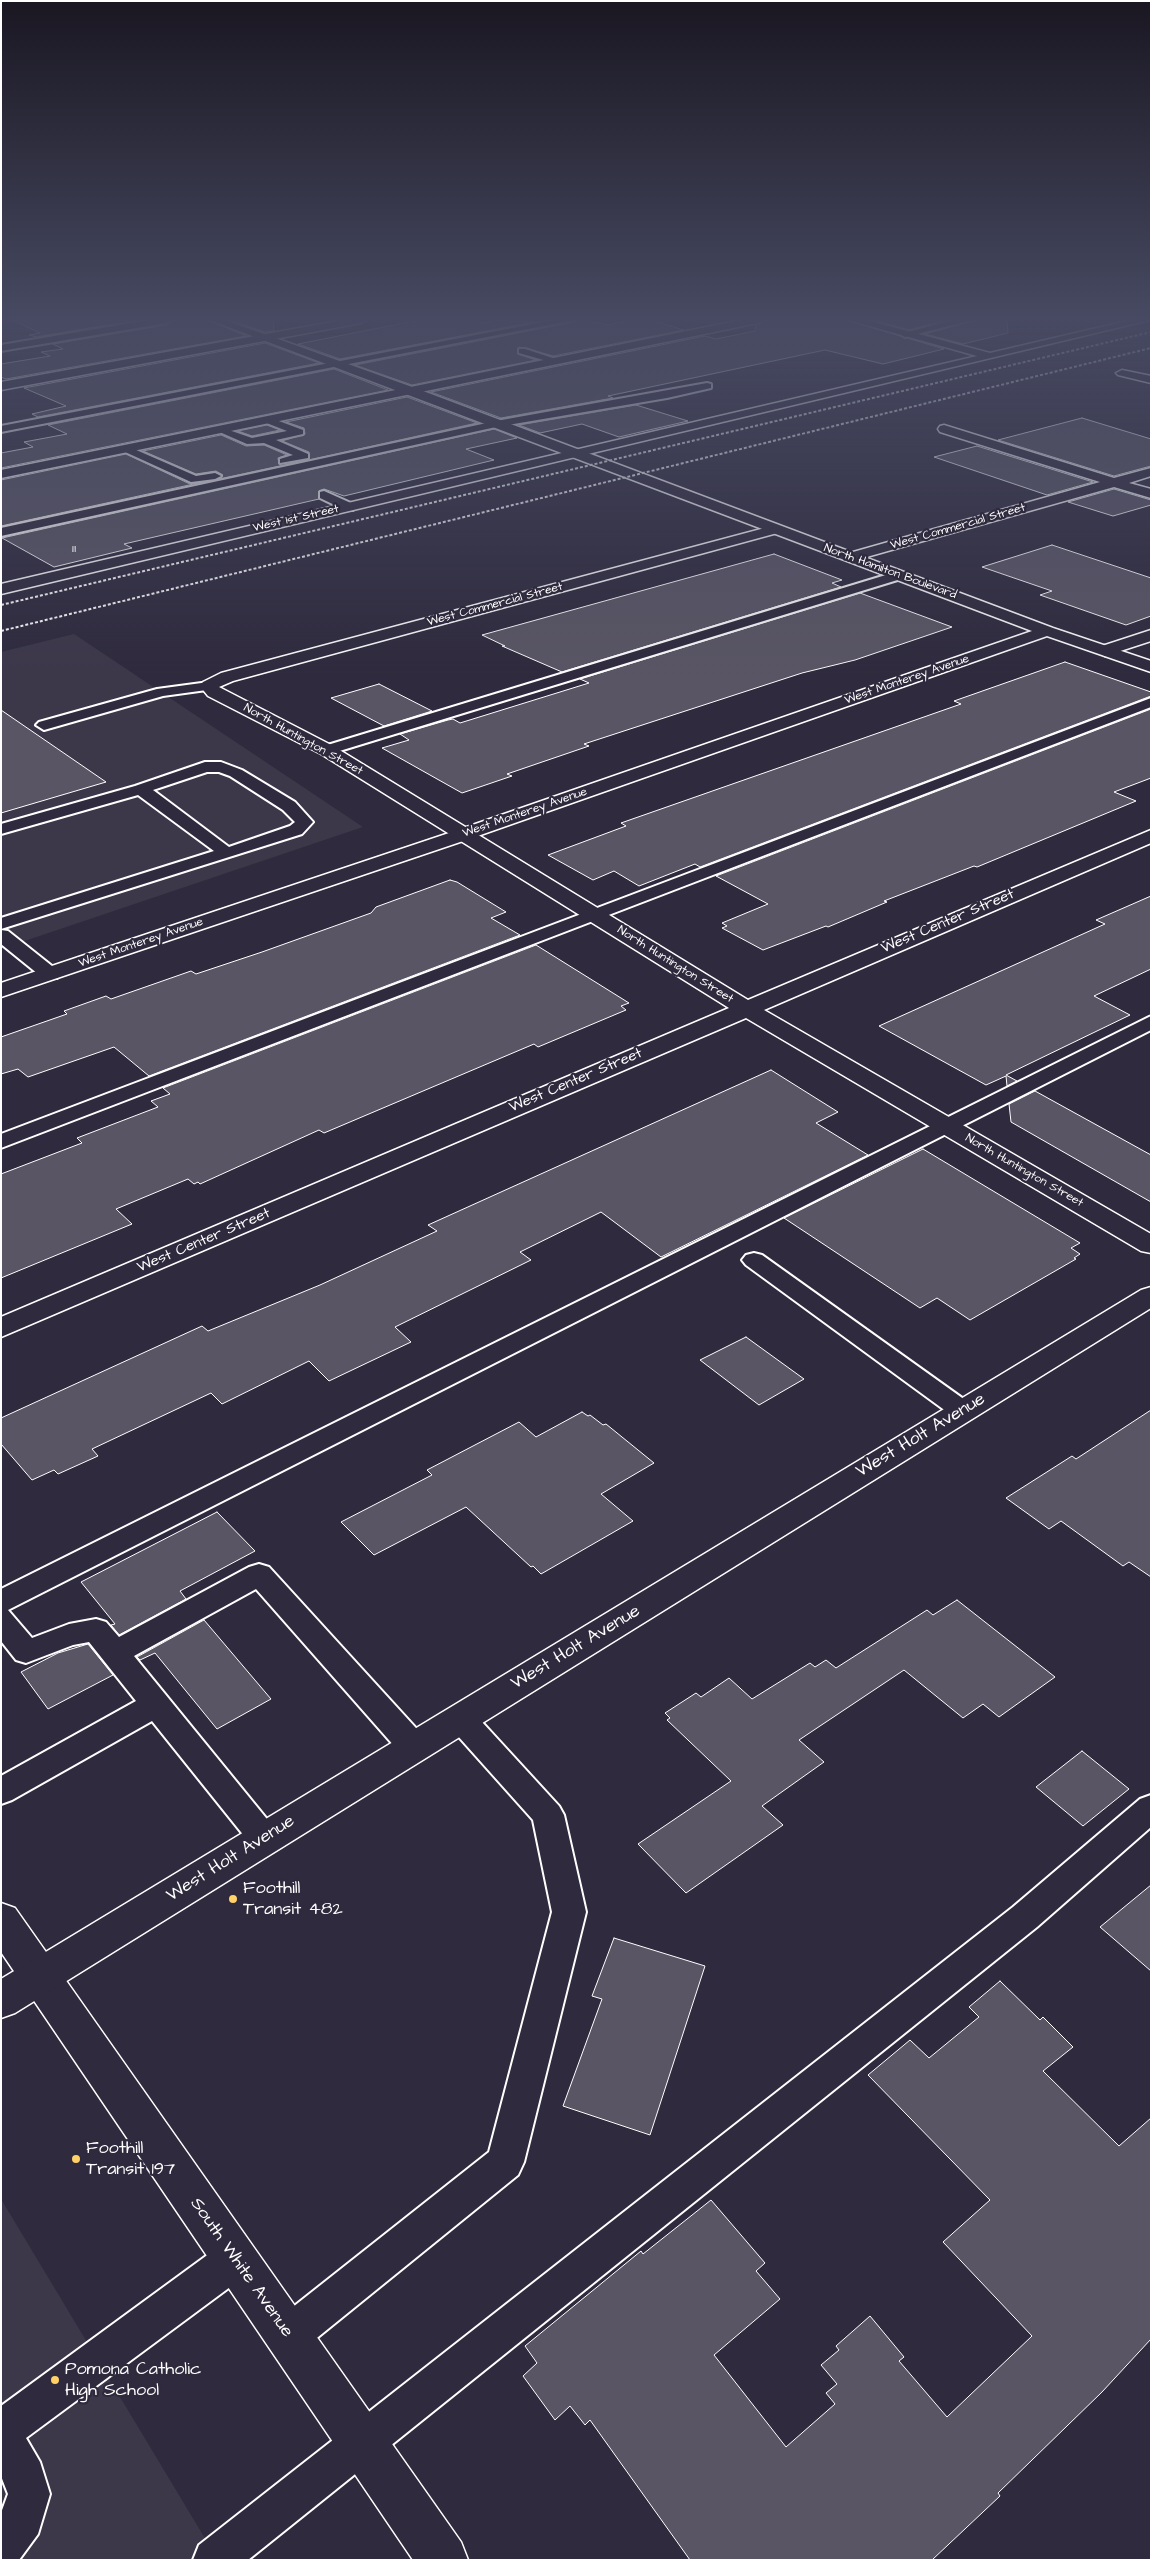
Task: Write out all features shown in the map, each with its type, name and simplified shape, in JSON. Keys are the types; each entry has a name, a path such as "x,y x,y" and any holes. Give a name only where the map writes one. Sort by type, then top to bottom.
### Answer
{"street":[{"path":"1,474 173,440"},
{"name":"North Hamilton Boulevard","path":"535,440 1047,631 1151,667"},
{"name":"West 1st Street","path":"1,589 634,440"},
{"path":"977,440 1151,494"},
{"name":"West Commercial Street","path":"851,557 1151,472"},
{"name":"West Commercial Street","path":"212,684 227,676 776,529"},
{"path":"1,572 22,584"},
{"name":"West Monterey Avenue","path":"1,990 465,834 1047,631"},
{"path":"1105,651 1151,635"},
{"name":"North Huntington Street","path":"212,684 214,692 327,750 745,1008 1151,1245"},
{"name":"West Center Street","path":"1,1328 745,1008 1151,836"},
{"name":"West Holt Avenue","path":"1,2000 1151,1296"},
{"name":"South White Avenue","path":"1,1920 443,2560"}],"lane":[{"path":"245,440 251,442 263,440"},
{"path":"126,449 195,480 304,456 266,440"},
{"path":"1,532 425,440"},
{"path":"324,495 349,507"},
{"path":"327,750 899,575"},
{"path":"44,725 162,692 212,684"},
{"path":"1,1142 1151,702"},
{"path":"1,829 141,790 205,767 221,767 236,773 288,806 305,822 296,830 1,924"},
{"path":"141,790 227,853"},
{"path":"1,935 50,974"},
{"path":"1,1602 1151,1022"},
{"path":"754,1260 963,1411"},
{"path":"115,1654 259,1574 414,1746"},
{"path":"1,1619 26,1652 69,1635 96,1630 264,1838"},
{"path":"1,1791 156,1704"},
{"path":"288,2336 505,2162 569,1912 548,1815 460,1718"},
{"path":"214,2560 1025,1917 1151,1808"},
{"path":"1,2430 235,2259"},
{"path":"1,2435 25,2477 29,2494 23,2519 1,2548"}],"shaded area":[{"path":"74,634 363,827 1,949 1,652"},
{"name":"Pomona Catholic High School","path":"1,2199 218,2560 1,2560"}],"building":[{"path":"37,440 142,440 1,468 1,453 33,447 24,442"},
{"path":"199,440 231,440 246,446 264,445 287,455 278,458 279,464 303,461 219,479 223,475 216,471 196,474 143,451"},
{"path":"402,440 309,460 309,452 282,441"},
{"path":"447,440 510,440 466,449 494,460 344,496 324,489 319,491 319,499 124,544 132,548 54,567 2,538"},
{"path":"998,440 1151,440 1151,466 1114,476"},
{"path":"977,446 1093,482 1047,495 934,457"},
{"path":"126,454 190,484 203,482 1,526 1,480"},
{"path":"1114,489 1151,500 1151,505 1113,516 1068,502"},
{"path":"1052,545 1151,578 1151,616 1126,625 1040,595 1052,591 982,567"},
{"path":"774,554 842,580 832,583 841,587 562,672 502,646 505,646 482,635"},
{"path":"860,593 952,627 855,660 802,673 584,744 589,746 507,774 512,776 462,793 382,748 409,740 400,734 453,719 460,723 589,683 580,679"},
{"path":"1065,662 1151,692 1151,696 700,867 695,864 639,886 614,871 593,880 548,855 626,826 621,823 961,704 954,701"},
{"path":"379,684 432,711 384,726 331,698"},
{"path":"1151,709 1151,778 1114,792 1136,801 977,867 974,866 884,901 887,902 828,927 826,926 763,950 722,928 727,926 722,923 768,904 716,876"},
{"path":"1,710 106,782 1,813"},
{"path":"450,880 457,882 506,912 491,918 520,935 149,1076 114,1047 28,1077 18,1069 1,1074 1,1037 67,1014 64,1011 106,996 111,999 191,971 196,974 262,952 371,913 376,907"},
{"path":"1151,896 1151,969 1094,996 1130,1015 1006,1075 1017,1081 1007,1086 1006,1076 986,1085 879,1026 1105,924 1096,920"},
{"path":"536,945 629,1003 621,1006 626,1010 538,1047 534,1044 324,1133 319,1130 200,1184 198,1182 194,1184 188,1179 116,1209 132,1224 1,1278 1,1174 82,1143 77,1138 158,1107 151,1101 170,1094 163,1088"},
{"path":"771,1070 838,1112 816,1123 868,1155 661,1257 601,1212 520,1252 531,1260 395,1327 411,1342 329,1381 309,1361 222,1404 211,1393 92,1449 98,1456 58,1474 54,1470 32,1480 1,1444 1,1418 202,1326 208,1331 320,1285 437,1231 428,1225"},
{"path":"1035,1091 1151,1155 1151,1202 1011,1122 1009,1104"},
{"path":"923,1149 1080,1243 1071,1248 1080,1254 1074,1258 1076,1259 970,1320 937,1298 920,1308 784,1218"},
{"path":"746,1337 804,1379 759,1405 700,1360"},
{"path":"1151,1410 1151,1577 1129,1562 1123,1566 1061,1521 1049,1529 1006,1498 1072,1456 1076,1459"},
{"path":"582,1412 588,1416 590,1415 603,1425 606,1424 654,1463 601,1494 633,1521 541,1574 466,1507 374,1555 341,1522 432,1475 427,1470 519,1422 536,1437"},
{"path":"217,1512 255,1551 180,1591 186,1599 119,1635 111,1625 115,1624 81,1582"},
{"path":"957,1600 1055,1677 999,1717 983,1704 963,1718 904,1670 799,1740 824,1762 762,1806 783,1825 686,1893 638,1844 731,1781 667,1720 670,1718 665,1713 696,1693 701,1697 729,1678 752,1699 810,1663 815,1667 826,1660 836,1668 927,1610 933,1615"},
{"path":"204,1620 271,1699 217,1729 155,1653 140,1660 137,1657"},
{"path":"88,1644 113,1675 48,1709 21,1672 58,1653"},
{"path":"1082,1751 1129,1789 1083,1826 1036,1787"},
{"path":"1151,1885 1151,1971 1100,1927"},
{"path":"614,1938 705,1966 650,2135 563,2106 602,1999 592,1996"},
{"path":"1000,1981 1040,2020 1043,2017 1073,2047 1043,2071 1119,2146 1151,2118 1151,2339 1102,2392 998,2493 1000,2496 932,2560 690,2560 590,2420 585,2425 570,2406 555,2420 523,2376 537,2363 525,2346 641,2251 643,2254 711,2200 765,2263 756,2271 780,2299 714,2355 786,2447 835,2404 826,2393 837,2384 821,2365 839,2350 836,2346 870,2316 904,2357 899,2361 947,2417 1032,2336 943,2242 990,2200 868,2075 910,2040 929,2058 979,2017 969,2007"}],"railway":[{"path":"1,605 698,440"},
{"path":"1,631 779,440"}],"place":[{"name":"Foothill Transit 482","path":"233,1899"},
{"name":"Foothill Transit 197","path":"76,2159"},
{"name":"Pomona Catholic High School","path":"55,2380"}]}
